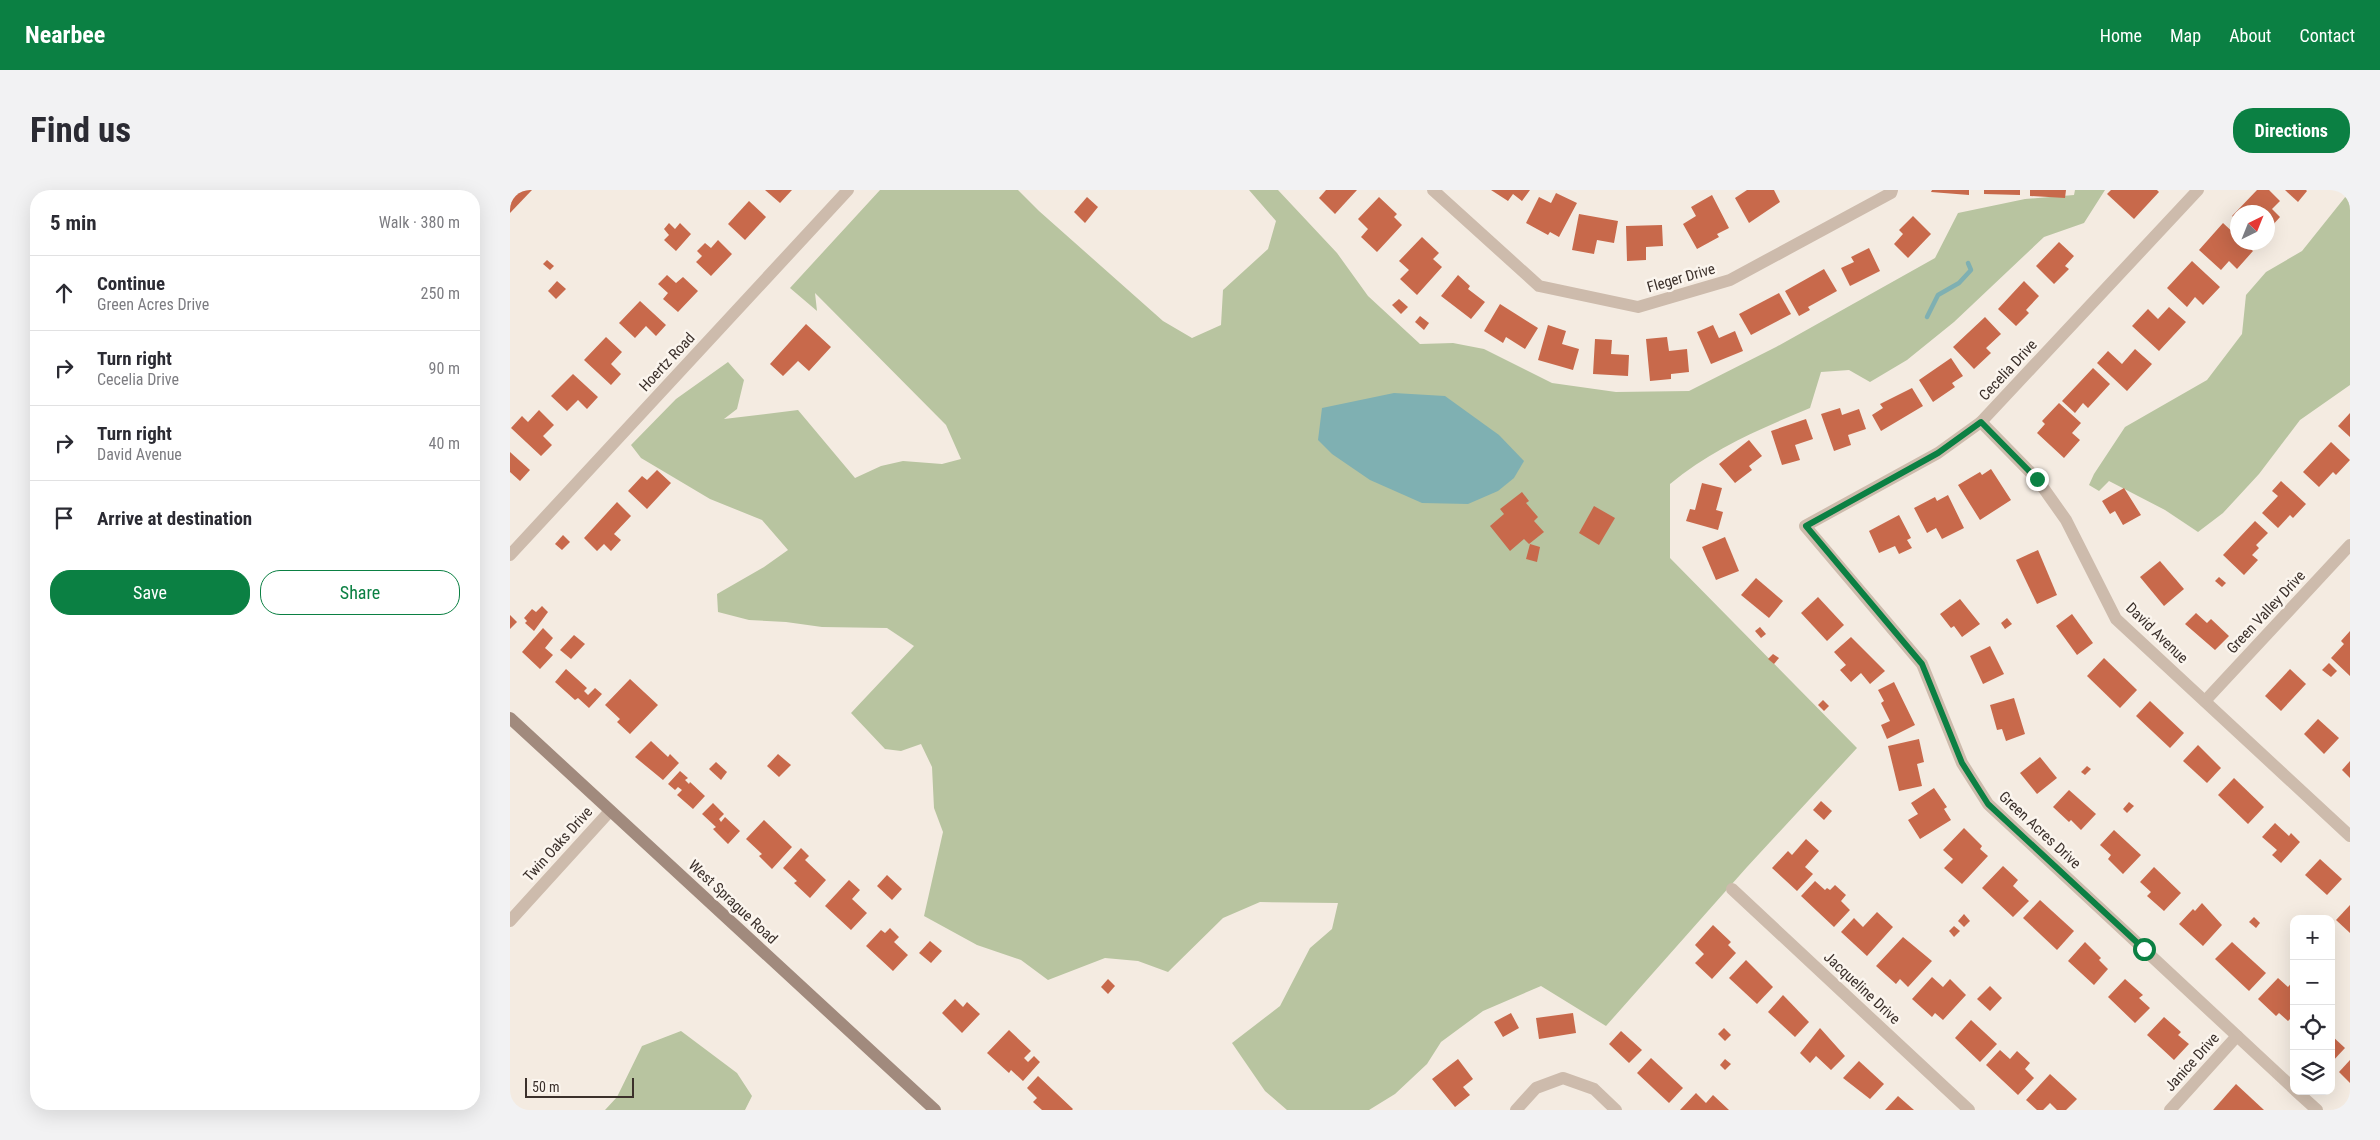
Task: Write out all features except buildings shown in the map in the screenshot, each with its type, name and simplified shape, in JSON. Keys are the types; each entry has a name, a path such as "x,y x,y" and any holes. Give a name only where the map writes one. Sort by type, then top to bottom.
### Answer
{"street":[{"name":"Hoertz Road","path":"510,556 848,190"},
{"name":"Fleger Drive","path":"1433,190 1539,286 1638,308 1730,280 1891,193 1892,190"},
{"name":"Cecelia Drive","path":"1806,526 1938,453 1981,422 2198,190"},
{"name":"David Avenue","path":"1981,422 2037,479 2066,520 2116,619 2350,836"},
{"name":"Green Acres Drive","path":"1806,526 1922,664 1962,763 1988,804 2290,1085"},
{"name":"Green Valley Drive","path":"2205,700 2350,545"},
{"name":"West Sprague Road","path":"510,718 935,1110"},
{"name":"Twin Oaks Drive","path":"510,921 610,811"},
{"name":"Jacqueline Drive","path":"1732,889 1969,1110"},
{"name":"Janice Drive","path":"2170,1110 2237,1036"},
{"path":"1516,1110 1536,1088 1563,1078 1594,1089 1616,1110"},
{"name":"Green Acres Drive","path":"2300,1095 2317,1110"}],"green space":[{"path":"880,190 1018,190 1039,211 1163,321 1192,338 1221,325 1223,290 1268,249 1276,221 1249,190 1278,190 1337,253 1368,296 1420,344 1453,343 1484,349 1552,383 1616,392 1689,391 1776,347 1935,258 1958,213 2025,199 2074,195 2075,190 2105,190 2084,223 2044,237 1954,322 1907,360 1870,382 1849,370 1821,372 1810,408 1755,432 1720,450 1670,484 1670,558 1857,748 1747,867 1606,1026 1541,986 1483,1011 1441,1042 1427,1064 1395,1094 1369,1110 1287,1110 1265,1091 1232,1043 1280,1006 1310,948 1332,929 1338,903 1260,902 1223,918 1168,972 1138,961 1105,958 1048,980 1021,960 977,945 924,916 943,832 934,808 932,767 921,744 901,751 885,749 851,713 914,646 887,628 822,627 786,622 749,620 718,612 717,594 764,567 788,550 762,520 710,499 641,458 631,445 676,399 728,362 744,380 737,409 724,419 798,410 855,478 881,466 903,461 942,464 961,459 946,425 815,293 817,311 790,288"},
{"path":"2350,191 2350,385 2300,420 2259,474 2223,513 2198,532 2165,510 2109,481 2099,491 2089,485 2094,474 2125,427 2207,380 2242,334 2246,295 2266,272 2302,251"},
{"path":"681,1031 737,1073 752,1096 745,1110 605,1110 617,1097 642,1046"}],"water":[{"path":"1394,393 1445,396 1499,435 1524,461 1514,478 1498,491 1468,504 1422,503 1370,480 1332,454 1318,440 1322,408"}],"waterway":[{"path":"1927,317 1938,295 1959,283 1971,270 1968,263"}],"route":[{"path":"2037,479 1981,422 1938,453 1806,526 1922,664 1962,763 1988,804 2144,949"}]}
